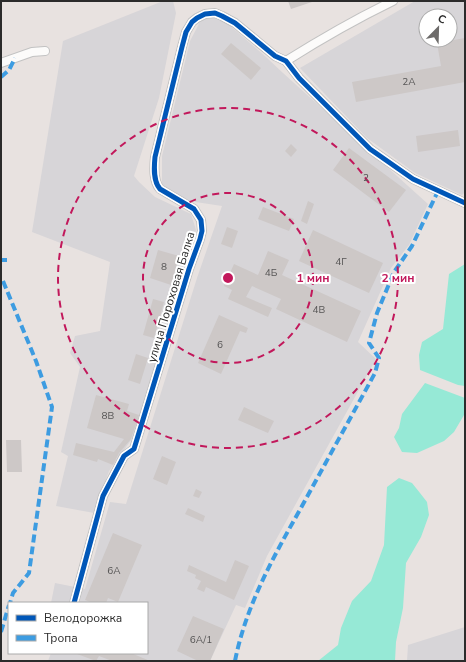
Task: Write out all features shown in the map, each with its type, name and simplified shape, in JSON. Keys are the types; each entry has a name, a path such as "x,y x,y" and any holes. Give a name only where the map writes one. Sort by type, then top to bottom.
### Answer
{"street":[{"path":"286,62 322,38 393,1"},
{"name":"улица Пороховая Балка","path":"74,602 103,496 124,456 134,449 202,231 201,220 194,209 160,189 157,186 154,174 155,156 186,32 192,22 205,14 215,13 235,23 275,56 286,62 299,78 370,149 413,179 465,203"},
{"path":"1,63 32,52 45,50"}],"shaded area":[{"path":"163,1 173,1 176,13 159,98 134,176 155,197 191,214 196,230 134,436 109,471 94,513 56,506 68,456 61,452 80,367 70,353 75,336 100,331 110,262 32,232 63,41"},
{"path":"415,1 465,1 465,192 462,195 415,173 367,138 300,68"},
{"path":"212,15 227,23 428,204 409,245 391,268 358,342 376,359 267,556 245,608 236,605 210,661 48,661 51,654 148,654 148,602 51,602 55,583 85,589 110,502 126,504 197,278 222,206 189,201 162,188 162,156 190,41 202,18"},
{"path":"465,264 465,386 458,385 420,370 419,355 422,342 443,329 449,274"},
{"path":"425,383 465,398 464,415 454,432 444,441 417,453 402,452 394,437 399,428 402,414"},
{"path":"399,478 412,483 427,502 429,515 421,537 406,563 403,608 396,642 395,661 318,661 338,645 341,628 352,601 371,581 384,545 387,487"},
{"path":"465,627 465,661 407,661 408,645"}],"building":[{"path":"288,1 311,1 312,2 291,9"},
{"path":"465,38 465,82 356,102 352,82 441,66 438,48 458,48 458,39"},
{"path":"231,43 261,68 251,80 221,54"},
{"path":"458,130 460,146 418,152 416,136"},
{"path":"291,144 297,150 291,157 285,151"},
{"path":"349,148 406,190 389,212 333,170"},
{"path":"308,201 314,204 307,224 301,221"},
{"path":"263,207 294,219 289,231 258,219"},
{"path":"227,227 238,231 232,248 221,244"},
{"path":"313,230 383,263 369,293 299,261"},
{"path":"158,250 179,256 171,285 150,278"},
{"path":"268,251 289,260 282,275 361,311 347,342 276,309 281,299 252,286 246,297 272,308 268,317 228,299 232,290 224,286 234,264 258,275"},
{"path":"153,299 164,302 154,338 143,335"},
{"path":"219,315 248,328 246,333 240,331 221,374 198,363"},
{"path":"136,354 148,358 140,384 128,380"},
{"path":"96,395 129,404 127,411 139,415 131,439 119,453 113,465 98,459 97,462 73,455 76,443 114,452 124,439 87,428"},
{"path":"244,407 274,421 268,433 238,420"},
{"path":"6,440 21,440 22,472 7,472"},
{"path":"162,456 176,462 167,485 153,479"},
{"path":"196,489 202,492 199,498 193,496"},
{"path":"188,508 205,516 203,522 185,514"},
{"path":"113,533 142,545 118,602 108,598 106,602 90,602 85,600"},
{"path":"235,560 249,566 234,600 206,587 204,592 197,589 201,581 195,578 196,575 187,571 189,565 226,582"},
{"path":"193,616 224,629 210,661 195,661 196,660 177,651"},
{"path":"77,654 133,654 150,661 112,661 99,656 96,661"}],"marked path":[{"path":"1,77 9,70 15,58"},
{"path":"235,661 246,620 271,562 375,373 379,358 369,343 377,313 394,272 412,246 438,191"},
{"path":"1,260 7,260"},
{"path":"3,281 36,361 52,407 29,573 13,593 10,602"},
{"path":"1,632 8,608"}],"cycle path":[{"path":"74,602 103,496 124,456 134,449 202,231 201,220 194,209 160,189 154,174 155,157 182,47 186,32 192,22 205,14 215,13 235,23 275,56 286,61 299,78 370,149 413,179 465,203"}]}
